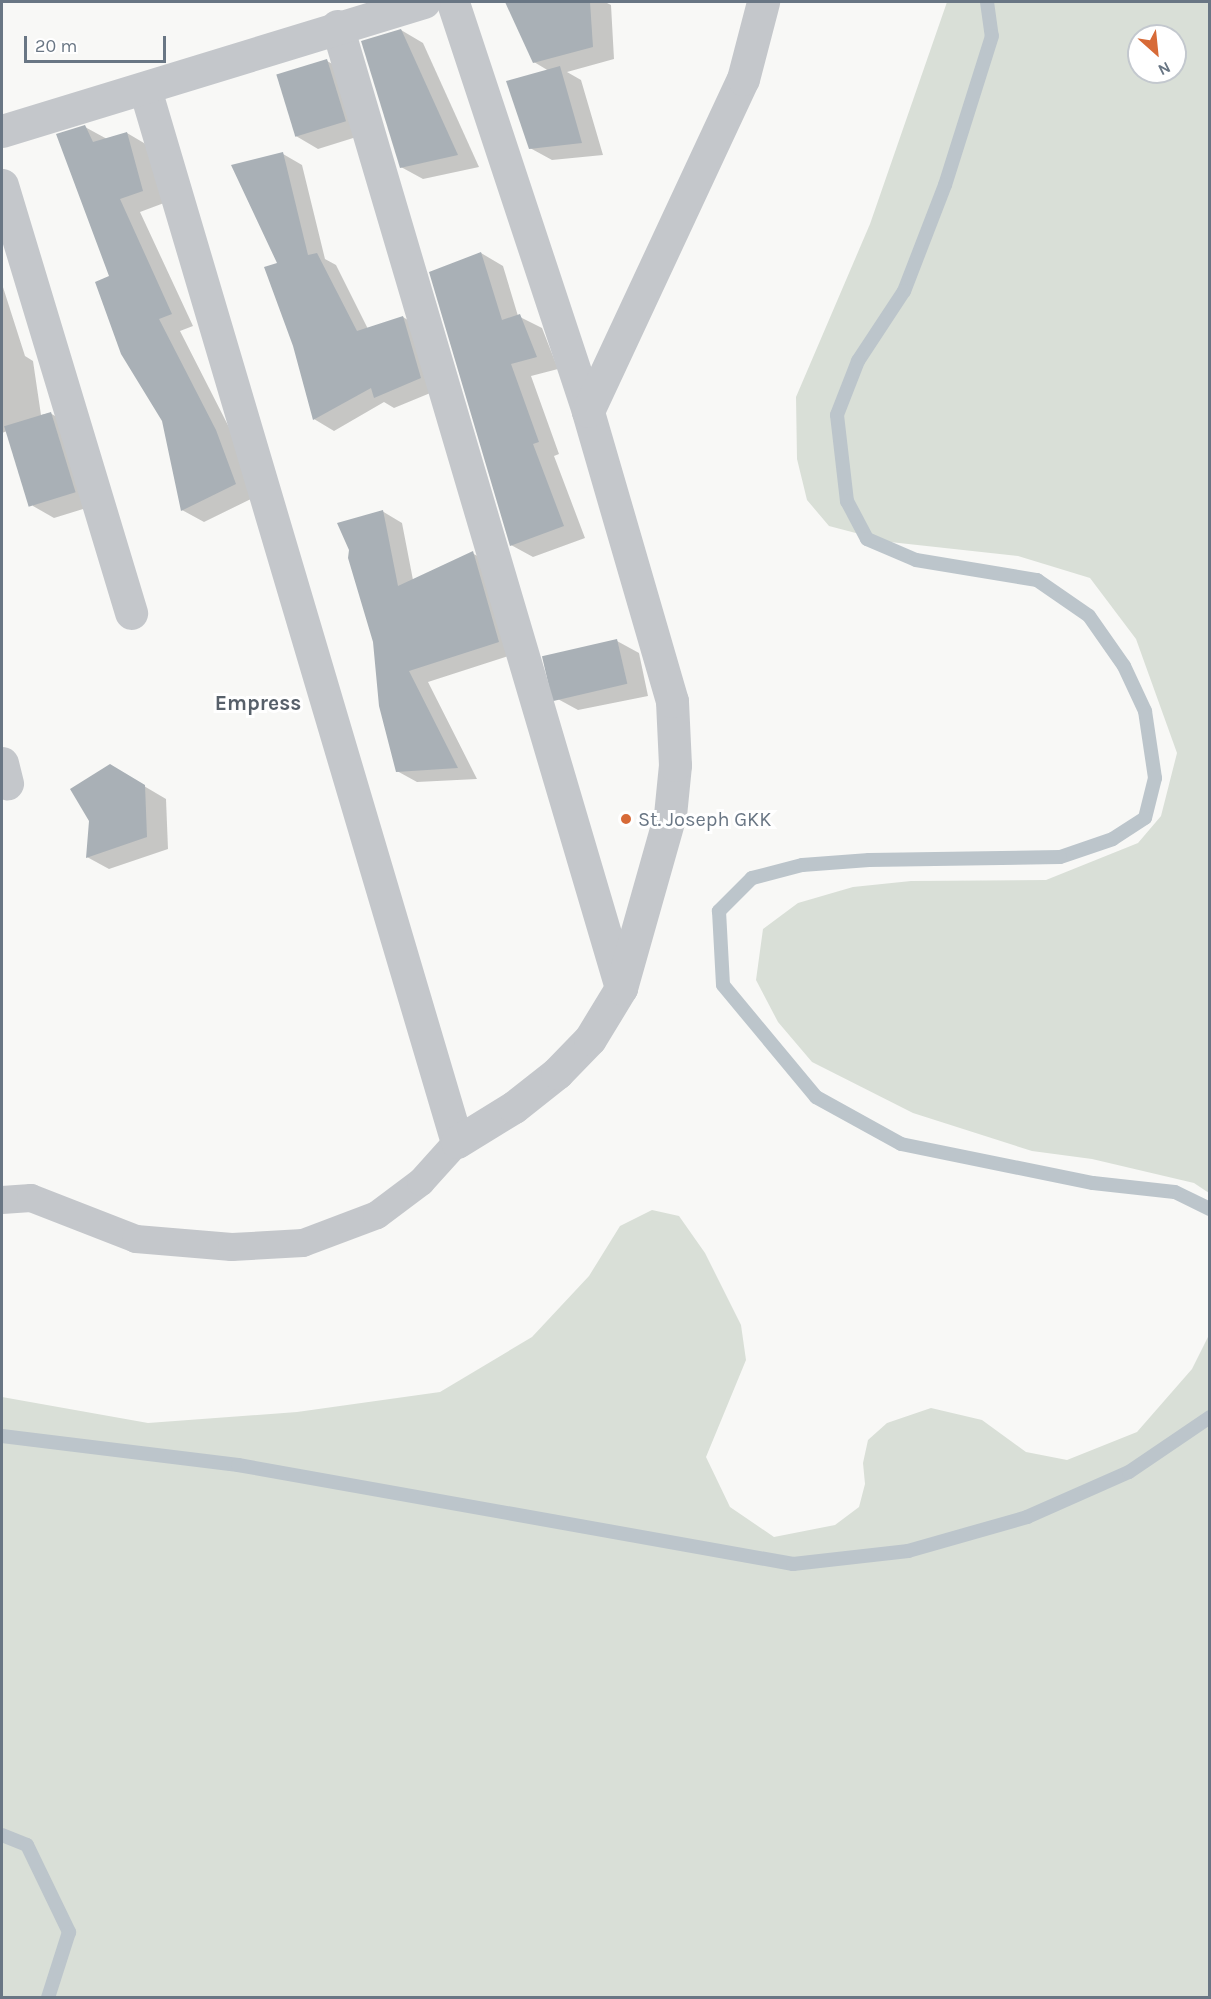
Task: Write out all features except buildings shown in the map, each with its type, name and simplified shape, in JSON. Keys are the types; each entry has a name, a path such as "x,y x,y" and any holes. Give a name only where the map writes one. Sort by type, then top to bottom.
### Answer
{"street":[{"path":"2,131 145,89 337,26 424,2"},
{"path":"145,89 457,1142 514,1107 557,1073 591,1039 621,988 670,815 675,765 672,701 588,411 453,2"},
{"path":"588,411 743,79 763,2"},
{"path":"337,26 621,988"},
{"path":"2,185 131,613"}],"lane":[{"path":"2,1200 31,1198 136,1239 232,1247 303,1243 377,1215 421,1182 457,1142"}],"shaded area":[{"path":"947,2 1209,2 1209,1193 1194,1183 1092,1159 1032,1151 913,1113 812,1062 778,1022 756,980 763,929 798,903 853,887 911,881 1046,880 1138,843 1161,816 1177,753 1136,639 1090,578 1018,556 890,542 829,526 807,500 797,459 796,397 870,224"},
{"path":"652,1210 679,1216 705,1253 741,1325 746,1360 706,1457 730,1507 774,1537 835,1525 859,1507 865,1484 863,1463 868,1440 887,1423 931,1408 982,1420 1026,1452 1067,1460 1137,1432 1192,1369 1209,1335 1209,1997 2,1997 2,1397 148,1423 297,1412 440,1392 532,1337 589,1276 620,1226"}],"waterway":[{"path":"987,2 992,36 945,185 904,291 858,361 837,415 847,501 867,539 916,560 1037,580 1089,616 1124,666 1145,711 1155,778 1145,818 1113,839 1060,857 869,860 802,865 752,878 719,911 723,985 816,1097 901,1144 1093,1183 1175,1192 1210,1209"},
{"path":"2,1436 238,1465 793,1564 908,1551 1027,1517 1129,1472 1210,1417"},
{"path":"2,1835 27,1845 69,1932 48,1998"}],"place":[{"name":"St. Joseph GKK","path":"626,819"}],"district":[{"name":"Empress","path":"258,703"}]}
